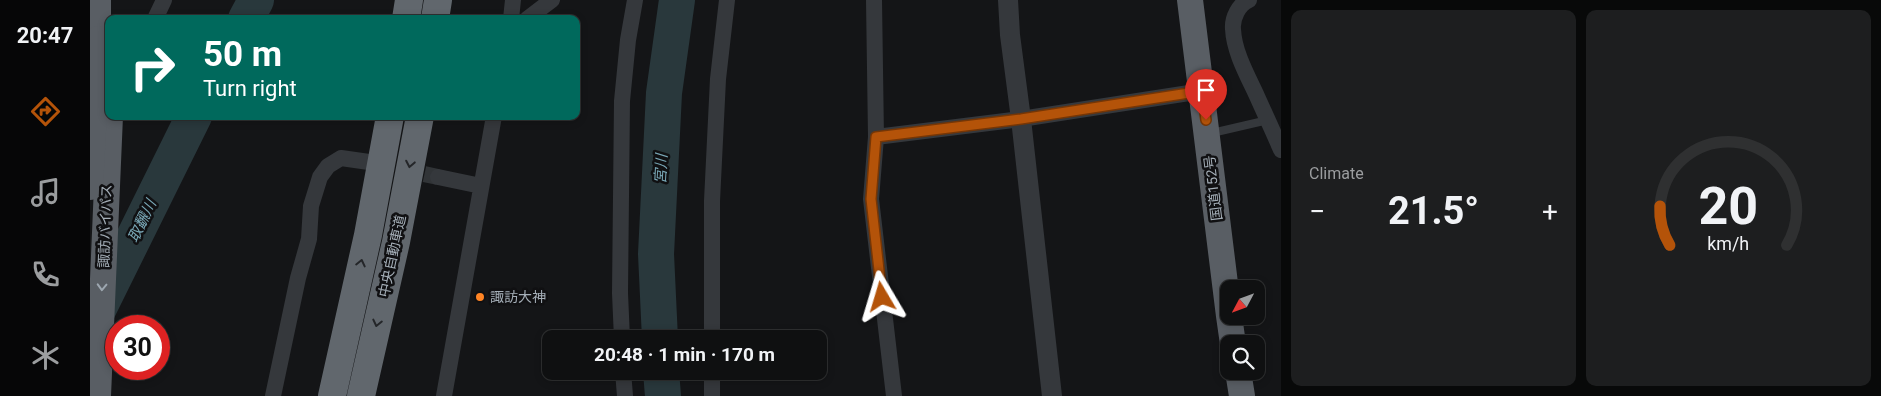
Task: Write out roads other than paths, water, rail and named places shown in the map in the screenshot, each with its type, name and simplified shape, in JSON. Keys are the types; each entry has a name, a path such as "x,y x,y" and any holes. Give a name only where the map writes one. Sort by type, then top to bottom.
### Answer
{"highway":[{"name":"諏訪バイパス","path":"98,0 105,25"},
{"name":"諏訪バイパス","path":"109,15 112,0"},
{"path":"407,15 409,0"},
{"name":"国道152号","path":"1190,0 1225,280"},
{"name":"諏訪バイパス","path":"90,187 105,39"},
{"name":"諏訪バイパス","path":"98,396 110,120"},
{"name":"中央自動車道","path":"332,396 368,235 389,120"},
{"name":"中央自動車道","path":"361,396 396,242 419,120"},
{"path":"1239,380 1242,396"}],"street":[{"path":"157,15 164,0"},
{"path":"511,15 513,0"},
{"path":"532,15 552,0"},
{"path":"622,330 622,101 628,40 635,0"},
{"path":"712,330 712,201 718,79 728,0"},
{"path":"874,0 876,137 871,199 894,396"},
{"path":"1008,0 1010,35 1052,396"},
{"path":"1249,0 1244,2 1236,13 1232,27 1236,46 1281,150"},
{"path":"876,137 1021,119 1202,91"},
{"path":"90,129 105,104"},
{"path":"444,396 493,120"},
{"path":"273,396 298,278 310,239 311,206 320,177 328,166 341,158 369,162"},
{"path":"438,177 481,186"},
{"path":"623,380 624,396"},
{"path":"712,380 712,396"}],"lane":[{"path":"1207,134 1268,120"}],"waterway":[{"name":"取飜川","path":"248,15 256,0"},
{"name":"宮川","path":"660,330 656,254 664,93 677,0"},
{"name":"取飜川","path":"94,318 192,120"},
{"name":"宮川","path":"662,380 663,396"}],"tunnel":[{"path":"401,169 438,177"}],"place":[{"name":"諏訪大神","path":"480,297"}]}
